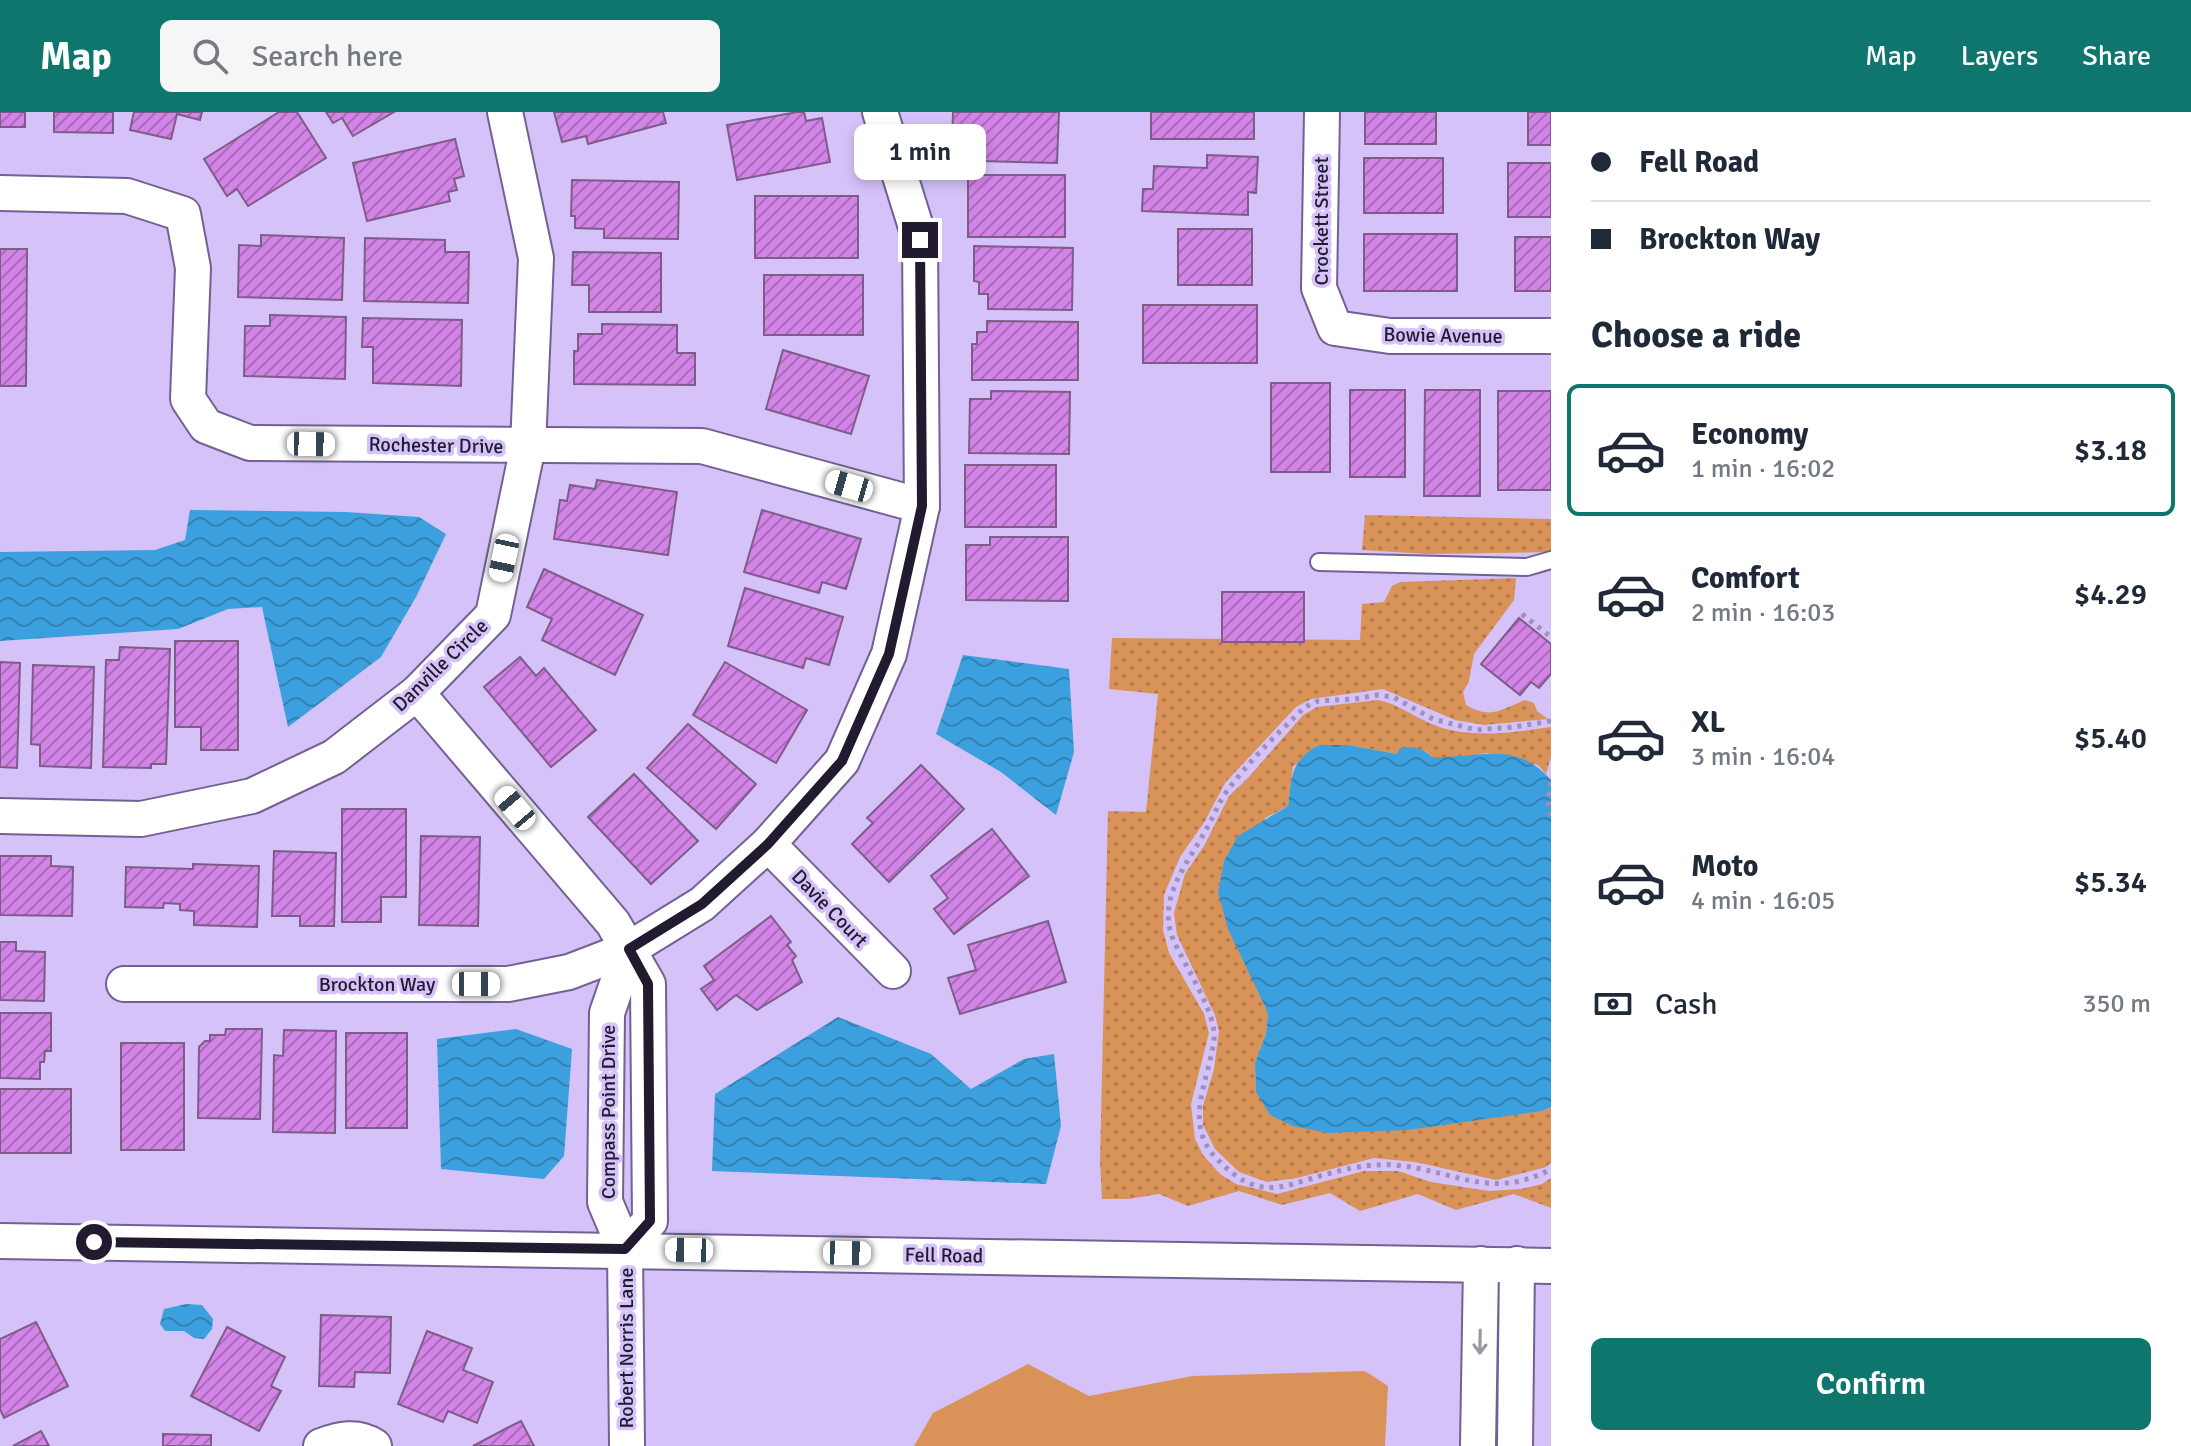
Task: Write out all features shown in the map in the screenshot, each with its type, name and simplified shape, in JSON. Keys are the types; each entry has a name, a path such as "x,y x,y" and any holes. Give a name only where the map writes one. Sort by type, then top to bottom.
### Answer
{"street":[{"name":"Danville Circle","path":"0,816 141,819 252,796 334,757 417,693 493,615 528,446 536,258 505,112"},
{"name":"Brockton Way","path":"124,984 508,984 569,972 629,949 702,904 768,844 842,761 889,654 922,506 920,240 880,112"},
{"name":"Crockett Street","path":"1322,112 1319,288 1335,328"},
{"name":"Rochester Drive","path":"0,193 127,196 183,214 193,268 188,399 206,426 250,443 702,446 922,506"},
{"name":"Bowie Avenue","path":"1335,328 1390,336 1551,336"},
{"name":"Compass Point Drive","path":"417,693 613,923 629,949 648,984 650,1221 625,1249 605,1202 607,1013 629,949"},
{"name":"Davie Court","path":"768,844 893,971"},
{"path":"606,1097 649,1097"},
{"name":"Fell Road","path":"0,1241 1551,1266"},
{"name":"Robert Norris Lane","path":"625,1249 627,1446"},
{"path":"1478,1446 1481,1264"},
{"path":"1515,1446 1517,1264"},
{"path":"321,1446 354,1438 374,1446"}],"lane":[{"path":"1319,562 1527,567 1551,560"}],"path":[{"path":"1522,614 1551,637"},
{"path":"1551,721 1476,730 1433,719 1393,697 1377,695 1318,701 1305,707 1228,789 1176,878 1170,908 1171,935 1209,1014 1215,1037 1199,1109 1199,1132 1212,1154 1230,1172 1253,1185 1282,1189 1369,1165 1395,1165 1457,1179 1505,1185 1531,1180 1551,1169"},
{"path":"1551,782 1548,801 1551,817"}],"shaded area":[{"path":"1365,515 1551,519 1551,552 1427,554 1362,550"},
{"path":"1516,578 1514,600 1474,654 1469,681 1463,692 1466,705 1483,712 1496,712 1525,700 1534,703 1537,711 1548,719 1484,725 1455,720 1383,689 1311,699 1296,707 1225,783 1205,821 1180,857 1164,895 1163,930 1169,953 1204,1014 1209,1033 1191,1104 1195,1139 1203,1155 1220,1174 1236,1184 1277,1194 1364,1171 1398,1171 1431,1182 1489,1191 1521,1189 1542,1184 1551,1178 1551,1208 1514,1194 1456,1210 1418,1194 1360,1211 1330,1193 1282,1205 1239,1191 1188,1206 1159,1194 1102,1199 1100,1162 1108,811 1146,812 1158,694 1109,689 1112,638 1360,640 1362,604 1384,602 1392,586 1400,582"},
{"path":"1378,700 1450,730 1494,733 1551,727 1551,757 1546,774 1538,765 1486,753 1456,758 1432,757 1426,751 1397,754 1348,745 1318,745 1293,767 1288,806 1265,818 1253,981 1268,1013 1266,1034 1255,1063 1256,1091 1542,1111 1551,1107 1551,1163 1546,1167 1496,1180 1415,1162 1374,1158 1297,1178 1267,1182 1239,1172 1215,1149 1203,1125 1203,1106 1214,1069 1219,1031 1215,1015 1177,935 1174,913 1185,874 1204,846 1229,796 1303,715 1317,707"},
{"path":"1028,1364 1089,1396 1192,1376 1365,1371 1388,1386 1385,1446 914,1446 933,1413"}],"water":[{"path":"190,510 346,512 419,517 446,534 416,597 381,657 288,727 262,607 228,609 178,629 0,641 0,552 155,550 185,540"},
{"path":"963,655 1069,669 1074,752 1056,815 1001,772 936,734"},
{"path":"1319,745 1348,745 1397,754 1400,748 1413,748 1432,757 1510,755 1524,759 1551,780 1551,1107 1542,1111 1408,1130 1328,1133 1293,1126 1270,1115 1256,1092 1255,1063 1266,1034 1268,1013 1228,929 1218,892 1224,861 1238,836 1288,806 1294,770 1302,757"},
{"path":"838,1017 931,1054 971,1089 1024,1059 1054,1054 1061,1126 1046,1184 712,1171 715,1094"},
{"path":"516,1029 572,1049 564,1156 544,1179 441,1169 437,1039"},
{"path":"186,1304 202,1305 213,1319 212,1329 204,1339 194,1338 184,1331 165,1331 160,1324 164,1309"}],"building":[{"path":"0,112 25,112 25,127 0,127"},
{"path":"54,112 113,112 113,133 54,132"},
{"path":"134,112 202,112 200,120 177,114 171,139 130,130"},
{"path":"279,112 297,112 326,158 248,206 237,189 227,196 204,159"},
{"path":"326,112 394,112 353,136 342,118 333,123"},
{"path":"554,112 663,112 666,123 588,144 586,136 562,142"},
{"path":"804,112 806,121 822,118 830,162 737,180 727,125"},
{"path":"953,112 1059,112 1057,163 979,161 979,151 952,150"},
{"path":"1151,112 1254,112 1254,139 1151,139"},
{"path":"1365,112 1436,112 1436,144 1365,144"},
{"path":"1528,112 1551,112 1551,145 1528,145"},
{"path":"455,139 464,176 454,179 457,190 448,192 450,201 367,221 353,163"},
{"path":"1207,155 1258,157 1256,193 1248,192 1248,215 1142,211 1143,189 1153,189 1154,166 1207,168"},
{"path":"1364,158 1443,158 1443,213 1364,213"},
{"path":"1508,163 1551,163 1551,217 1508,217"},
{"path":"968,175 1065,175 1065,237 968,237"},
{"path":"572,180 679,182 678,239 604,238 604,229 575,228 575,216 571,216"},
{"path":"755,196 858,196 858,258 755,258"},
{"path":"1178,229 1252,229 1252,285 1178,285"},
{"path":"1364,234 1457,234 1457,291 1364,291"},
{"path":"261,235 344,238 342,300 238,297 239,245 261,246"},
{"path":"1515,237 1551,237 1551,291 1515,291"},
{"path":"365,238 445,240 445,252 469,252 468,303 364,301"},
{"path":"974,246 1073,248 1072,310 988,309 988,294 979,294 979,282 974,281"},
{"path":"0,249 27,249 26,386 0,386"},
{"path":"573,252 661,253 661,312 589,312 589,285 572,285"},
{"path":"764,275 863,275 863,335 764,335"},
{"path":"1143,305 1257,305 1257,363 1143,363"},
{"path":"270,315 346,317 345,379 244,376 245,326 270,326"},
{"path":"363,318 462,320 461,386 373,383 373,347 362,347"},
{"path":"987,321 1078,322 1078,380 972,380 972,344 977,344 977,332 987,332"},
{"path":"602,324 677,325 677,353 695,353 695,385 574,384 574,351 578,351 578,334 602,334"},
{"path":"783,350 869,376 851,434 766,409"},
{"path":"1271,383 1330,383 1330,472 1271,472"},
{"path":"1350,390 1405,390 1405,477 1350,477"},
{"path":"1425,390 1480,390 1480,496 1424,496"},
{"path":"991,391 1070,392 1069,454 969,453 970,399 991,399"},
{"path":"1498,391 1551,391 1551,490 1498,490"},
{"path":"965,465 1056,465 1056,527 965,527"},
{"path":"597,480 677,492 668,555 554,539 560,500 567,501 570,485 595,489"},
{"path":"762,510 861,539 846,589 822,582 819,593 744,572"},
{"path":"990,537 1068,537 1068,601 966,600 966,545 990,545"},
{"path":"544,569 643,615 615,675 542,640 552,619 527,607"},
{"path":"745,588 843,617 829,665 806,658 803,668 728,646"},
{"path":"1222,592 1304,592 1304,642 1222,642"},
{"path":"1519,618 1551,644 1551,674 1539,688 1531,682 1520,695 1481,664"},
{"path":"175,641 238,641 238,750 201,750 201,727 175,727"},
{"path":"120,647 170,649 166,764 151,764 151,768 103,767 106,660 119,660"},
{"path":"520,657 536,676 544,668 596,730 551,767 484,687"},
{"path":"0,662 20,663 17,768 0,767"},
{"path":"725,662 807,710 776,763 693,715"},
{"path":"33,665 94,667 91,768 40,766 40,745 31,744"},
{"path":"688,724 756,784 716,829 647,768"},
{"path":"921,765 964,809 889,882 852,844 873,823 867,818"},
{"path":"634,774 698,841 651,884 588,817"},
{"path":"342,809 406,809 406,897 381,897 381,922 342,922"},
{"path":"992,829 1029,876 954,934 934,909 948,898 931,876"},
{"path":"421,836 480,837 478,926 419,925"},
{"path":"274,851 336,853 334,926 300,926 300,916 272,916"},
{"path":"0,856 51,856 51,866 73,867 72,916 0,915"},
{"path":"193,864 259,866 257,927 194,925 194,911 180,910 180,904 164,903 163,908 125,907 126,867 193,869"},
{"path":"771,916 791,942 787,945 796,956 792,960 802,982 757,1010 736,995 717,1010 701,989 714,980 704,966"},
{"path":"1048,921 1066,982 960,1014 948,978 976,970 968,945"},
{"path":"0,942 16,942 16,951 45,952 44,1001 0,1000"},
{"path":"0,1013 51,1013 51,1051 45,1051 44,1062 40,1062 40,1079 0,1078"},
{"path":"226,1029 262,1029 260,1119 198,1118 199,1047 210,1041 210,1035 225,1035"},
{"path":"284,1030 336,1031 335,1133 273,1132 274,1055 283,1056"},
{"path":"346,1033 407,1033 407,1128 346,1128"},
{"path":"121,1043 184,1043 184,1150 121,1150"},
{"path":"0,1089 71,1089 71,1153 0,1153"},
{"path":"321,1315 391,1317 390,1373 355,1372 354,1387 319,1386"},
{"path":"36,1322 68,1386 4,1418 0,1409 0,1339"},
{"path":"227,1327 285,1357 271,1386 281,1391 259,1431 191,1396"},
{"path":"427,1331 472,1348 463,1370 493,1382 477,1423 448,1411 443,1422 398,1404"},
{"path":"521,1421 534,1446 473,1446 509,1427"},
{"path":"41,1431 49,1446 13,1446"},
{"path":"163,1434 211,1435 211,1446 163,1446"}],"route":[{"path":"94,1242 625,1249 650,1221 648,984 629,949 702,904 768,844 842,761 889,654 922,506 920,240"}]}
